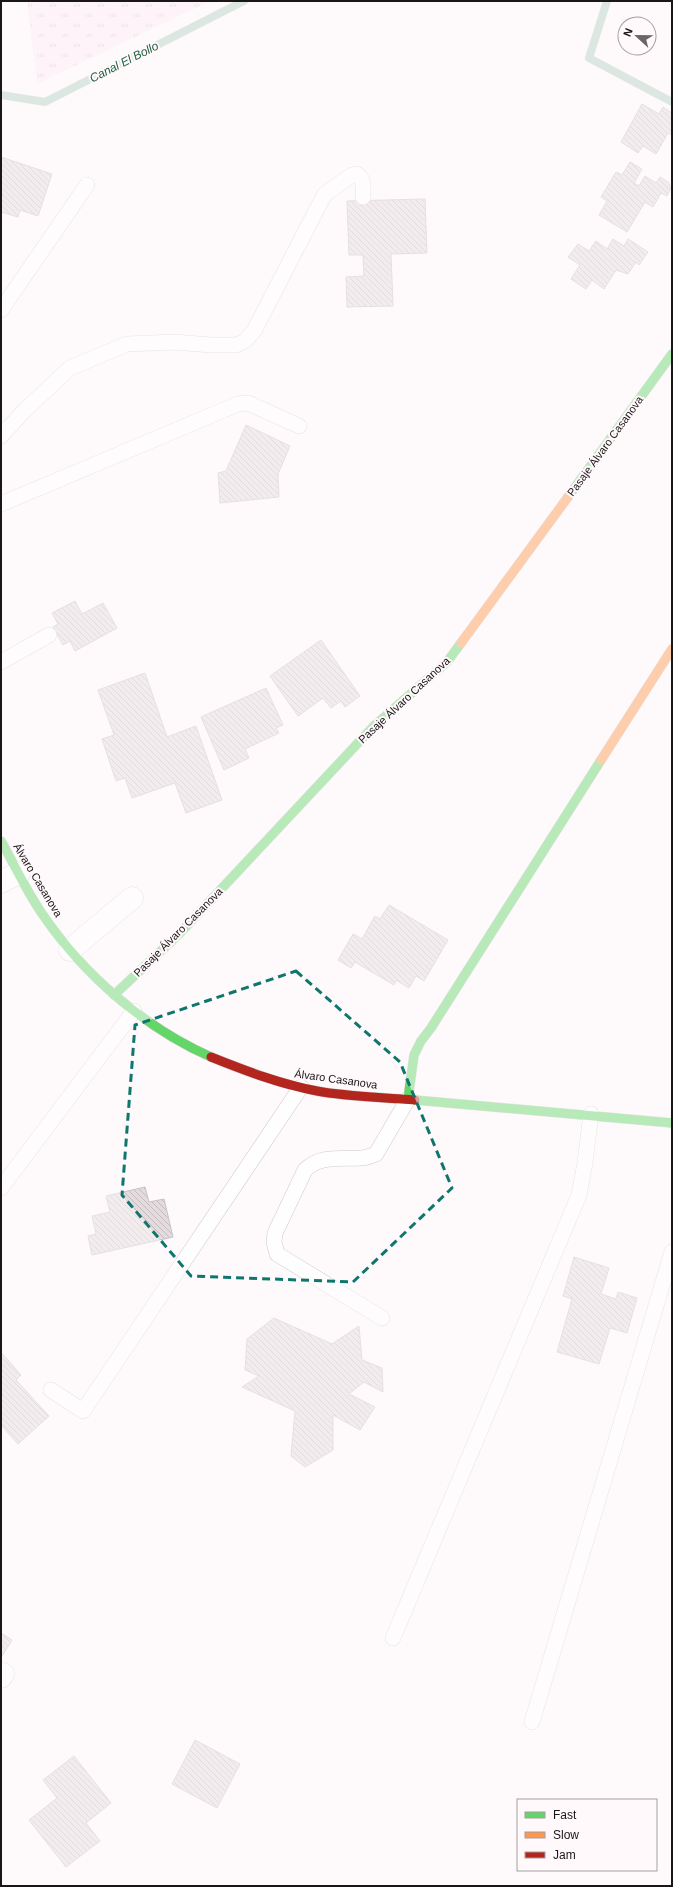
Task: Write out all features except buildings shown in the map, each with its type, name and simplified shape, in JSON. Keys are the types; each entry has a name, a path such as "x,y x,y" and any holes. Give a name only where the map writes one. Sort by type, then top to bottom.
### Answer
{"street":[{"name":"Pasaje Álvaro Casanova","path":"114,995 179,934 373,727 447,662 672,354"},
{"path":"408,1099 414,1056 421,1041 431,1028 672,649"},
{"name":"Álvaro Casanova","path":"1,841 10,877 70,950 114,995 134,1011 173,1037 220,1062 273,1081 301,1088 408,1099 591,1114 672,1123"},
{"path":"70,950 132,898"}],"lane":[{"path":"1,436 25,410 70,368 128,344 174,342 211,345 236,345 245,341 254,331 325,194 352,175 356,174 361,177 363,182 363,197"},
{"path":"1,310 87,185"},
{"path":"1,504 238,404 248,403 298,426"},
{"path":"1,662 49,635"},
{"path":"1,1188 134,1011"},
{"path":"51,1390 83,1411 301,1088"},
{"path":"382,1318 277,1254 274,1242 275,1234 305,1170 313,1163 340,1157 362,1158 376,1154 408,1099"},
{"path":"393,1638 579,1195 591,1114"},
{"path":"532,1722 672,1252"}],"highlighted area":[{"path":"296,971 400,1062 452,1188 353,1282 191,1276 122,1195 135,1025"}],"green space":[{"path":"27,1 210,1 37,84"}],"waterway":[{"name":"Canal El Bollo","path":"1,95 45,102 244,1"},
{"name":"Canal El Bollo","path":"607,1 589,58 672,102"}],"traffic: fast":[{"path":"568,497 672,354"},
{"path":"114,995 179,934 373,727 447,662 461,643"},
{"path":"408,1099 414,1055 421,1041 431,1028 601,760"},
{"path":"1,841 26,888 43,915 59,937 97,979 118,998 163,1031 211,1057"},
{"path":"415,1100 672,1123"}],"traffic: slow":[{"path":"461,643 568,497"},
{"path":"601,760 672,649"}],"traffic: jam":[{"path":"211,1057 263,1077 317,1091 341,1095 415,1100"}]}
